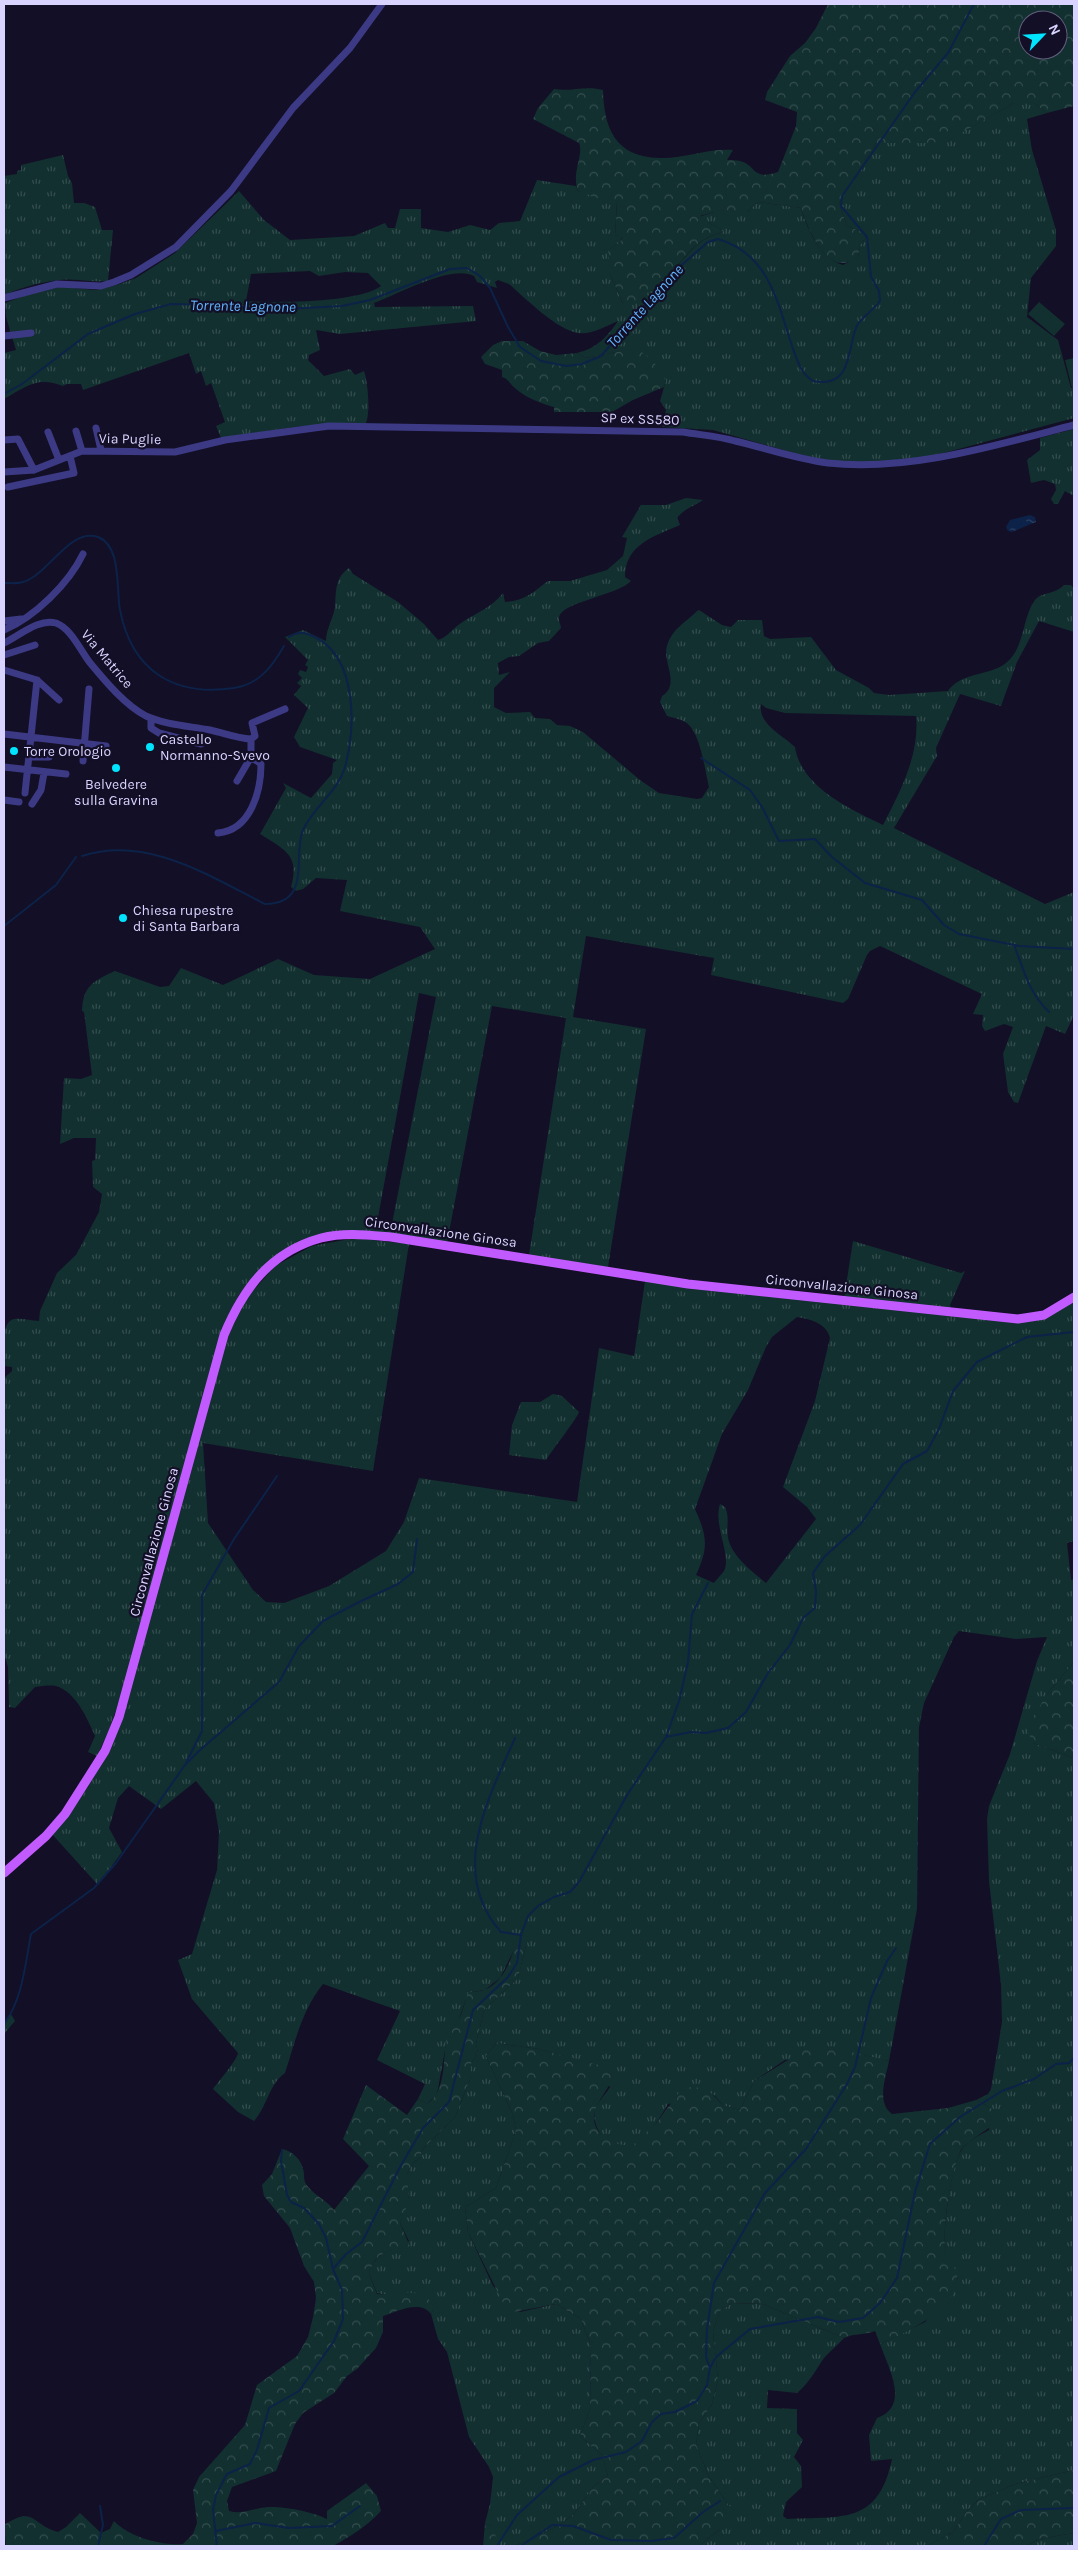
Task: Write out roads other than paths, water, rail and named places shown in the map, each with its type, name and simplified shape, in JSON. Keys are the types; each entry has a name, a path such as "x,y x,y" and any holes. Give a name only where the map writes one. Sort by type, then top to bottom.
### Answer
{"main road":[{"name":"Circonvallazione Ginosa","path":"4,1873 46,1836 65,1814 105,1751 131,1677 224,1335 235,1308 250,1284 273,1263 297,1248 321,1238 354,1234 390,1237 688,1284 1018,1319 1044,1315 1074,1297"}],"street":[{"path":"4,298 57,284 101,286 124,279 176,247 220,203 293,108 350,48 382,4"},
{"path":"4,336 31,333"},
{"name":"SP ex SS580","path":"199,446 329,426 652,431 683,432 734,440 787,455 828,463 876,465 933,458 1074,425"},
{"path":"96,428 101,450"},
{"path":"76,431 82,452"},
{"path":"48,432 59,460"},
{"path":"4,440 18,440 34,470"},
{"name":"Via Puglie","path":"4,472 34,470 82,452 101,450 158,453 199,446"},
{"path":"8,487 74,473 70,456"},
{"path":"4,630 36,610 65,579 74,573 83,554"},
{"path":"4,621 21,619"},
{"name":"Via Matrice","path":"4,643 40,624 56,623 66,630 90,662 118,694 151,718 231,737 251,739"},
{"path":"35,645 4,655 4,671 37,680 59,700"},
{"path":"25,793 37,680"},
{"path":"83,760 89,689"},
{"path":"237,781 251,757 251,739 255,736 252,722 285,709"},
{"path":"151,718 151,728 158,733 201,744"},
{"path":"4,734 106,746"},
{"path":"29,756 49,757"},
{"path":"218,833 233,829 247,816 258,793 261,764 251,757"},
{"path":"4,767 66,774"},
{"path":"32,804 41,790 44,773"},
{"path":"4,800 19,802"}],"water":[{"path":"1030,515 1035,517 1036,522 1012,532 1008,531 1006,527 1010,520"}],"waterway":[{"name":"Torrente Lagnone","path":"4,394 22,384 88,334 135,314 171,304 221,305 268,310 342,306 370,300 450,269 467,268 480,276 490,288 508,327 520,347 541,361 566,366 582,364 601,356 676,270 708,242 718,239 735,246 749,256 760,268 769,281 799,365 813,381 827,382 836,378 843,371 858,324 880,301 879,291 871,277 867,237 841,206 842,196 915,92 948,53 974,4"},
{"name":"Torrente Lagnone","path":"4,583 21,583 32,578 78,539 88,536 98,537 106,542 111,549 114,559 120,610 126,631 134,649 146,664 159,675 175,683 193,688 212,690 243,686 251,683 264,673 275,661 284,646"},
{"name":"Torrente Lagnone","path":"82,856 106,851 130,851 154,855 200,871 265,904 280,902 290,896 298,876 300,840 303,830 342,776 349,751 352,715 346,678 340,662 330,648 317,638 306,634 300,633 289,637"},
{"path":"701,758 750,790 762,807 779,841 815,839 832,857 865,883 922,900 944,925 959,934 1019,946 1074,949"},
{"name":"Torrente Lagnone","path":"4,926 56,885 76,857"},
{"path":"1014,945 1024,973 1036,997 1049,1012"},
{"path":"217,2546 213,2510 216,2495 227,2474 250,2464 257,2450 269,2408 299,2391 334,2341 343,2319 342,2290 333,2269 346,2254 362,2242 400,2167 423,2128 449,2102 473,2010 508,1977 517,1963 521,1935 528,1916 538,1906 554,1897 570,1892 579,1882 627,1795 666,1737 691,1732 706,1733 728,1728 746,1712 768,1673 790,1645 803,1618 815,1608 816,1591 813,1573 825,1556 860,1525 903,1464 927,1451 939,1429 953,1391 977,1362 1027,1337 1074,1332"},
{"path":"186,1763 202,1731 202,1595 234,1539 277,1476"},
{"path":"4,2024 19,1992 31,1934 94,1888 116,1863 185,1765 279,1682 299,1646 323,1621 398,1584 413,1572 417,1539"},
{"path":"666,1737 679,1701 688,1662 692,1614 708,1583"},
{"path":"515,1738 485,1811 478,1836 475,1861 477,1885 485,1909 501,1932 521,1935"},
{"path":"710,2368 706,2357 707,2329 714,2283 765,2193 806,2149 847,2084 855,2067 871,1998 887,1961 896,1948"},
{"path":"497,2546 517,2515 559,2477 593,2460 626,2452 642,2441 652,2422 661,2414 675,2412 697,2401 707,2385 710,2368 716,2357 750,2329 818,2317 839,2322 863,2318 880,2303 897,2278 915,2192 930,2144 960,2117 1002,2091 1034,2079 1056,2064 1069,2063 1074,2058"},
{"path":"282,2150 281,2161 287,2195 291,2202 304,2208 319,2224 326,2238 333,2269"},
{"path":"521,2546 552,2525 573,2526 611,2540 651,2541 674,2538 703,2512 720,2501"},
{"path":"98,2546 103,2525 100,2506"},
{"path":"216,2531 255,2523 289,2528 332,2526 360,2506"},
{"path":"984,2546 1001,2519 1021,2510 1074,2508"}],"place":[{"name":"Castello Normanno-Svevo","path":"150,747"},
{"name":"Torre Orologio","path":"14,751"},
{"name":"Belvedere sulla Gravina","path":"116,768"},
{"name":"Chiesa rupestre di Santa Barbara","path":"123,918"}]}
